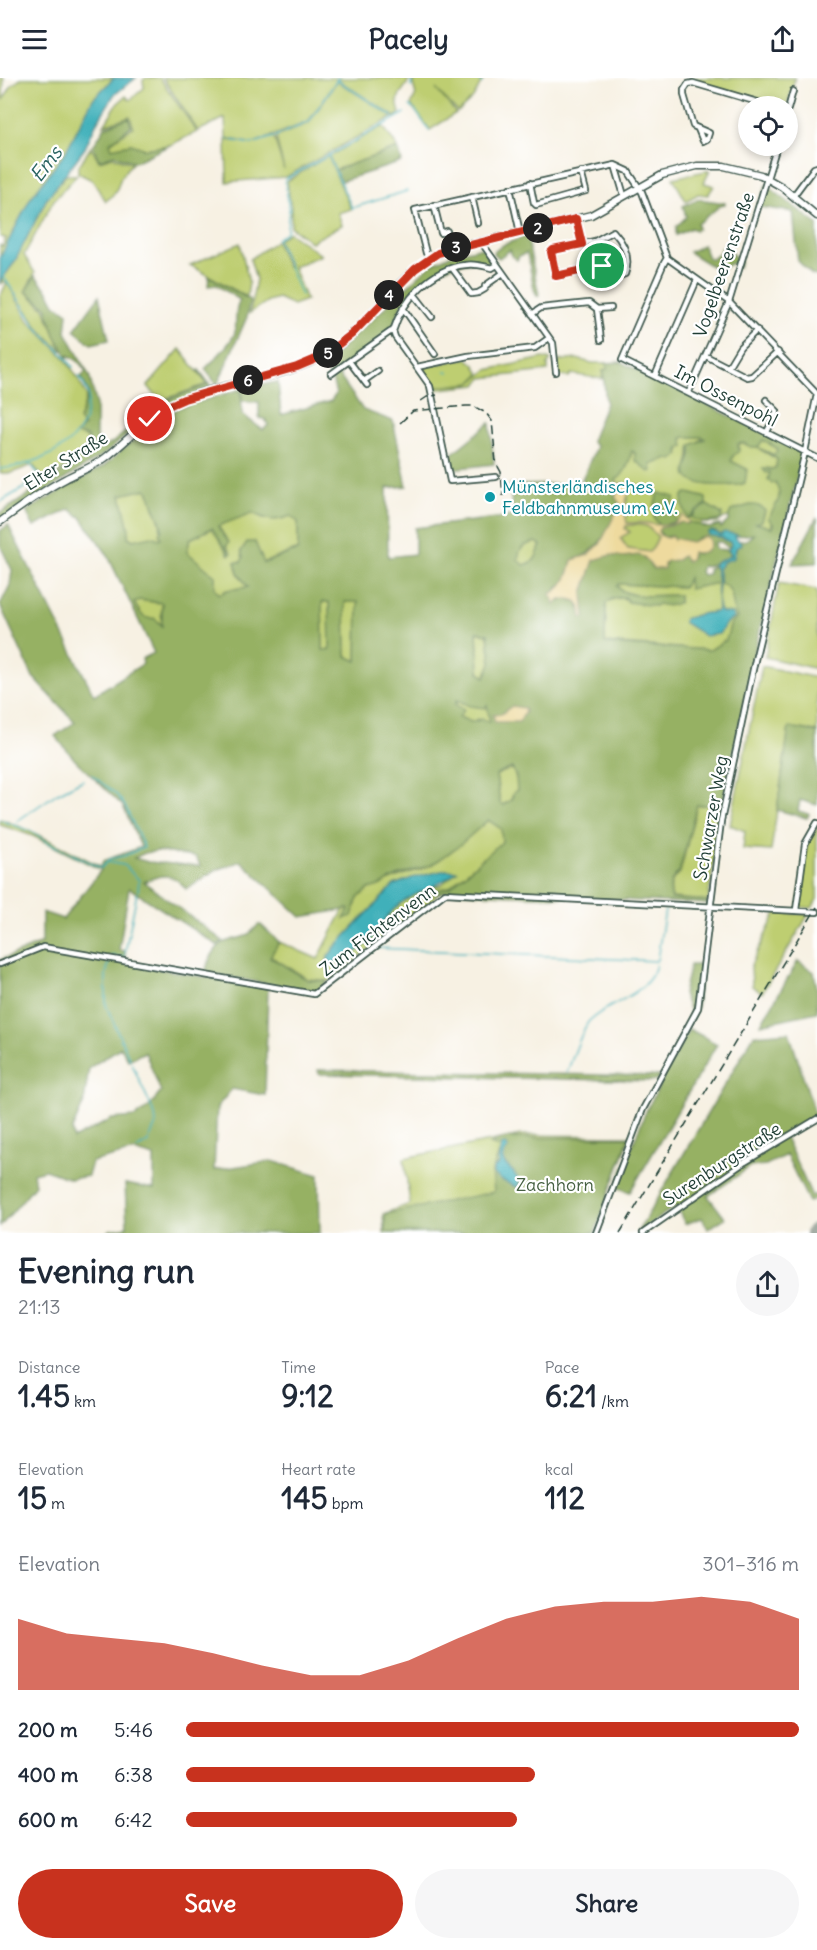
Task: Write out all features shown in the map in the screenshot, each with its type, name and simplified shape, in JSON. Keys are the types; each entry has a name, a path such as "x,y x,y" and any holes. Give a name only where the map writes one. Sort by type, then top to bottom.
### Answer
{"main road":[{"name":"Elter Straße","path":"0,522 48,489 105,459 157,413 175,402 297,367 327,353 352,334 415,269 429,258 449,249 576,219 602,210 639,187 674,171 706,165 742,169 767,178 794,195 817,216"}],"street":[{"path":"698,129 693,126 684,95 688,84 693,83 738,96"},
{"path":"792,96 793,91"},
{"name":"Vogelbeerenstraße","path":"689,392 729,302 774,156"},
{"path":"615,165 623,192"},
{"path":"429,258 415,210 615,165 628,171 639,187 668,258 729,302 817,393"},
{"path":"794,195 817,167"},
{"path":"530,183 534,203 545,203 586,191 581,172"},
{"path":"510,188 519,228"},
{"path":"472,197 478,224"},
{"path":"434,205 442,233"},
{"path":"576,219 582,244"},
{"path":"613,231 624,246 627,256 625,274 602,266 556,276 551,252 582,244 595,241 613,231"},
{"path":"483,241 484,246 553,344 556,372"},
{"name":"Im Ossenpohl","path":"668,258 622,360 817,458"},
{"path":"496,477 450,481 430,386 393,332 403,309 414,294 433,278 452,268 471,264 492,268 497,265"},
{"path":"452,268 471,294 478,294 503,273"},
{"path":"655,376 697,279"},
{"path":"414,294 432,317"},
{"path":"532,314 541,308 589,303 597,309 611,308"},
{"path":"403,309 435,354"},
{"path":"597,309 601,340"},
{"path":"728,367 740,347 757,330"},
{"path":"331,374 393,332"},
{"path":"417,368 464,357 535,348 549,338"},
{"path":"706,356 747,376 752,376 778,352"},
{"path":"349,361 366,383 378,371"},
{"name":"Schwarzer Weg","path":"596,1233 643,1109 698,1008 721,821 755,660 817,393"},
{"path":"766,400 777,411 767,432"},
{"path":"795,910 805,844 817,823"},
{"name":"Zum Fichtenvenn","path":"0,964 43,947 314,994 445,893 817,912"},
{"name":"Surenburgstraße","path":"643,1233 745,1162 817,1119"}],"green space":[{"path":"0,78 4,78 3,100 12,85 22,78 114,78 93,99 65,153 30,199 0,258 0,245 3,246 6,238 0,237"},
{"path":"160,78 197,132 170,145 145,149 131,144 112,148 110,143 133,127 130,116 104,125 117,104 126,96 130,100 144,88 143,80"},
{"path":"163,78 338,78 308,122 251,144 274,137 284,170 276,137 309,123 337,81 393,117 286,177 227,182 226,140 249,143 226,138 225,118 198,131"},
{"path":"339,78 410,78 399,98 400,113 395,117 338,80"},
{"path":"414,78 484,78 473,98 458,112 436,89 456,113 430,130 411,105 416,95"},
{"path":"687,78 795,78 790,96 744,96"},
{"path":"129,117 131,126 110,143 112,148 131,144 145,149 170,145 135,162 114,155 99,160 93,146 105,127"},
{"path":"383,126 398,148 335,170 329,156"},
{"path":"91,147 99,161 113,157 132,163 122,176 112,197 106,201 92,180 78,173 78,167"},
{"path":"398,148 402,162 341,181 335,170"},
{"path":"328,156 351,209 338,213 342,225 311,242 291,227 287,181"},
{"path":"710,170 704,183 714,186 708,195 698,194 686,201 673,178"},
{"path":"66,175 77,175 54,200 24,255 35,273 25,291 44,308 62,351 38,327 8,284 29,321 63,356 87,396 79,420 83,426 76,434 86,437 89,443 85,453 45,482 33,465 11,473 0,473 0,297 7,282 0,284 0,282 14,263 46,200"},
{"path":"766,185 817,224 817,276 812,275 798,261 793,212 760,207"},
{"path":"698,199 725,203 725,205 720,206 697,224 698,229 691,228 676,235 676,227 686,217 683,206"},
{"path":"289,232 321,255 293,267 306,300 293,305 278,298 268,301 250,313 256,279 250,259 276,241 287,267 289,266 278,240"},
{"path":"524,237 528,242 539,295 537,296 527,253 519,256 517,260 512,256 510,250 499,258 493,253 503,245"},
{"path":"240,243 249,283 247,297 190,265"},
{"path":"703,245 708,258 711,259 718,255 722,247 727,247 741,260 739,267 732,263 718,270 689,252"},
{"path":"479,248 483,249 493,264 468,262 456,264 433,274 413,290 405,300 385,334 336,371 363,410 393,421 407,486 387,488 388,557 415,554 415,528 513,516 510,485 580,484 596,447 591,441 606,403 603,371 607,369 606,363 621,362 803,452 753,659 722,805 697,805 679,873 673,878 671,884 672,899 708,901 708,904 447,892 432,894 430,892 450,887 502,842 501,829 488,820 460,845 431,865 397,876 369,889 358,898 352,916 344,919 349,909 301,917 241,861 216,870 186,889 172,877 167,876 156,877 144,882 223,941 217,945 129,888 119,950 125,951 125,963 268,988 265,1095 232,1089 217,1107 214,1170 272,1161 319,1175 320,1233 107,1233 109,1230 127,1227 125,1184 154,1189 154,1157 134,1151 92,1162 88,1176 71,1179 45,1170 33,1173 35,1185 0,1227 0,960 42,943 42,912 63,919 101,870 103,861 141,847 123,806 75,760 55,736 75,722 33,677 0,605 10,585 12,570 0,545 0,531 8,525 94,695 143,664 142,659 154,653 107,554 80,516 70,509 34,527 26,511 104,466 161,417 179,408 241,389 242,414 263,430 268,425 265,419 259,418 259,402 242,401 243,388 278,382 281,415 331,401 336,394 332,379 326,371 328,361 430,265 450,255","holes":["702,437 705,439 691,445 687,476 691,480 705,484 724,485 745,483 747,469 731,461 739,451 738,444 758,447 763,440 778,449 774,455 758,448 777,459 776,467 763,469 766,473 770,472 768,479 772,484 775,482 779,492 778,501 768,518 773,524 772,528 756,523 762,521 765,511 753,505 731,511 729,520 721,528 720,525 709,528 690,522 659,528 658,531 664,537 673,536 674,541 675,539 692,542 699,537 711,544 697,554 692,552 692,557 682,556 653,569 644,557 638,555 623,557 611,555 594,560 583,593 584,617 576,601 566,599 554,603 554,592 567,578 572,560 590,552 607,531 620,504 615,497 618,488 616,480 624,472 632,451 635,453 635,460 649,472 652,471 651,465 668,458 672,460 679,455 679,448 684,446 682,438","146,489 161,523 162,530 159,533 161,538 152,536 133,540 128,537 129,529 121,495","252,513 272,520 291,516 298,522 298,550 264,563 255,542 247,542 241,551 243,558 241,562 235,562 238,573 248,587 227,590 220,594 215,590 215,576 187,552 190,539 212,528 229,555 231,554 226,546 229,543 218,526","708,532 716,532 721,536 730,533 738,536 754,534 746,540 738,541 741,545 737,546 731,556 728,550 716,549 715,542 721,542 729,548 731,544 724,538 708,535","536,542 541,545 537,555 534,560 524,565 518,560 521,549","731,556 718,569 719,583 729,589 737,618 731,623 726,640 710,650 605,642 606,603 614,598 625,597 628,602 655,606 658,604 666,606 679,602 679,595 636,595 622,590 617,586 619,584 684,587 688,578 689,589 718,583 717,569 713,566 708,569 708,574 702,575 700,572 702,566 706,567","139,600 162,603 162,626 154,618 144,617 134,603","322,602 329,602 330,650 323,650","345,602 358,602 357,661 346,656","477,632 488,634 491,663 485,677 479,672","457,700 470,706 485,708 487,705 490,722 483,719 471,722 459,717 464,710 455,704","512,768 516,777 517,791 514,792 511,800 503,805 500,803 496,775","157,851 196,857 200,866 148,862 134,858","121,1047 128,1060 145,1052 161,1092 149,1107 135,1117 112,1119 73,1139 72,1130 84,1102 89,1068"]},
{"path":"35,276 48,291 55,304 68,313 66,332 89,375 96,402 96,437 101,449 112,443 162,402 208,385 199,370 212,387 148,417 106,453 0,521 0,513 63,472 75,462 90,443 86,436 76,434 84,426 79,420 89,393 81,377 86,371 78,361 68,355 68,358 55,335 46,307 26,291"},
{"path":"209,276 250,300 247,317 217,385 205,369 231,341 236,328 237,307 240,300 217,285 208,286"},
{"path":"99,296 109,340 91,344 74,330"},
{"path":"180,349 207,384 160,401 148,386"},
{"path":"467,358 480,374 471,383 432,386 423,371 424,367"},
{"path":"543,358 551,360 548,364 548,371 482,378 477,385 432,390 432,387 470,384 487,370"},
{"path":"577,359 592,363 606,363 607,369 603,371 602,379 571,374 569,377 559,376 558,361"},
{"path":"490,423 494,464 451,469 449,456"},
{"path":"704,437 690,448 687,476 697,482 710,485 736,485 742,467 731,461 738,444 743,443 751,447 757,446 763,440 779,449 774,455 758,448 777,459 776,467 767,468 767,472 770,472 780,493 779,503 770,515 772,528 756,523 750,505 731,511 729,517 717,523 702,523 701,525 680,519 675,521 671,512 672,505 659,493 654,518 662,526 626,523 626,502 635,484 617,483 615,480 622,475 632,450 645,468 655,461 668,458 672,460 679,455 682,438","holes":["688,493 704,497 706,504 688,518 683,499 683,496"]},
{"path":"146,489 152,494 154,509 160,517 161,539 133,540 128,537 121,495"},
{"path":"659,493 675,497 671,508 676,521 662,526 654,516 654,507"},
{"path":"684,494 706,498 706,504 699,510 707,505 722,514 721,520 706,523 691,518 698,510 688,518 682,501"},
{"path":"252,512 265,519 291,516 298,522 298,549 263,563 255,542 241,563 235,562 238,573 248,587 227,590 220,594 215,590 200,564 187,552 190,539 213,528 231,554 226,546 228,543 218,526"},
{"path":"817,517 817,563 792,564"},
{"path":"637,524 647,526 658,537 649,552 628,549 620,537 629,531 625,529 625,526"},
{"path":"536,542 541,544 536,558 524,565 518,560 521,549"},
{"path":"687,578 707,585 718,583 718,602 719,583 728,587 737,618 727,640 710,650 605,643 606,602 618,598 655,606 658,604 666,606 679,602 679,595 636,595 622,590 617,586 618,584 684,587","holes":["718,609 720,612 732,614 731,620 718,634 705,635 683,622 684,619 716,612"]},
{"path":"779,583 817,590 817,669 765,657"},
{"path":"139,600 162,603 163,626 158,621 142,617 134,602"},
{"path":"322,602 329,602 331,650 323,651"},
{"path":"345,602 358,602 357,661 346,656"},
{"path":"477,632 488,634 491,663 486,677 479,672"},
{"path":"762,666 817,678 817,732 789,728 771,851 743,849 745,831 730,825"},
{"path":"457,700 470,706 488,704 490,723 478,719 471,722 459,717 460,714 455,704"},
{"path":"789,727 817,732 817,805 800,800 798,811 809,814 807,818 777,810"},
{"path":"512,768 518,791 514,792 511,800 503,805 500,803 496,775"},
{"path":"697,805 722,805 708,901 672,898 671,891 672,881 680,873"},
{"path":"0,819 51,841 100,866 99,869 33,836 0,825"},
{"path":"488,820 502,829 502,842 449,887 430,891 432,894 439,894 329,981 308,979 270,956 279,942 318,959 344,909 349,909 345,918 351,916 363,892 433,864","holes":["446,870 457,871 442,884 415,894 397,906 373,937 327,961 335,947 394,885"]},
{"path":"817,826 817,899 812,908 798,907 807,843"},
{"path":"776,913 809,914 762,993 752,986 751,965"},
{"path":"261,925 279,942 270,957 308,980 329,981 315,992 205,973 210,960 221,944 245,936"},
{"path":"798,961 814,972 817,1012 761,1024"},
{"path":"690,965 701,965 697,1007 687,1026 691,1014 683,994"},
{"path":"689,1029 717,1044 630,1192 616,1187 646,1111"},
{"path":"789,1032 816,1117 784,1135 812,1196 817,1194 817,1199 809,1202 786,1155 766,1165 750,1167 708,1196 725,1218 708,1229 702,1218 685,1224 676,1206 637,1233 754,1035"},
{"path":"318,1070 660,1076 657,1081 319,1074"},
{"name":"Zachhorn","path":"521,1135 631,1136 593,1233 384,1233 383,1214 410,1204 404,1158"},
{"name":"Zachhorn","path":"629,1137 595,1233 385,1233 385,1214 494,1192 492,1171 501,1148 490,1144 506,1138"}],"sand":[{"path":"617,483 636,484 632,487 626,502 627,523 667,525 675,522 682,515 690,522 660,528 658,531 660,535 691,542 705,536 710,539 709,547 699,553 692,552 691,558 687,561 682,556 677,560 667,561 664,569 654,569 644,557 638,555 623,557 611,555 594,560 583,593 585,618 582,618 580,606 576,601 564,599 555,604 550,594 563,584 572,560 588,555 600,544 620,504 615,497 618,491","holes":["637,524 647,526 658,537 653,548 649,552 628,549 620,538 630,532 625,529 626,526"]},
{"path":"512,706 524,708 525,712 519,722 495,722 493,715 501,714"}],"water":[{"path":"114,78 136,78 114,95 96,124 85,148 46,200 14,263 0,282 0,258 30,199 65,153 93,99"},
{"path":"712,531 721,535 724,532 738,535 735,537 742,544 736,548 734,558 723,562 718,569 719,580 718,601 718,580 713,564 732,555 728,550 731,545 723,538 708,535 708,532"},
{"path":"718,607 720,612 732,614 734,618 726,623 719,634 705,636 683,622 684,619 700,614 716,612"},
{"path":"446,870 457,871 401,903 389,914 370,941 360,949 337,962 328,963 328,957 335,947 394,885"},
{"path":"505,1144 508,1148 504,1153 503,1161 517,1178 519,1185 517,1187 501,1180 493,1173 494,1168 499,1165 501,1146"}],"waterway":[{"path":"276,136 309,122 338,78"},
{"path":"411,87 412,78"},
{"path":"477,78 482,83"},
{"path":"337,80 392,116"},
{"path":"415,110 429,130"},
{"path":"328,156 405,113"},
{"path":"227,139 251,144 274,137"},
{"path":"328,155 352,208 407,191"},
{"path":"287,178 326,157"},
{"path":"285,179 289,210 287,230"},
{"path":"286,232 277,239 301,295"},
{"path":"4,277 37,328 73,367"},
{"path":"0,469 28,463 56,452 77,433 84,421 88,398 88,393 79,376"},
{"path":"0,502 41,478 29,462"},
{"path":"92,775 116,794 125,806 144,847 124,856 109,859 107,862"},
{"path":"17,821 56,794 83,780"},
{"path":"0,820 33,832 49,843 101,868 107,862 111,863"},
{"path":"112,863 124,865 139,880 138,891"},
{"path":"125,953 137,893"},
{"path":"657,960 665,910"},
{"path":"376,948 656,961"},
{"path":"111,956 124,957 125,955"},
{"path":"109,961 106,975 106,1005 130,1060"},
{"path":"567,1072 589,1021 637,991 652,975 656,965"},
{"path":"132,1064 155,1115 156,1124 148,1142 137,1149"}],"railway":[{"path":"421,401 437,395"},
{"path":"400,423 413,411 473,406 486,413 492,421 496,463 501,472 503,496"},
{"path":"620,1233 817,907"}],"place":[{"name":"Münsterländisches Feldbahnmuseum e.V.","path":"490,497"}],"route":[{"path":"150,419 168,406 184,399 297,367 323,356 352,334 415,269 438,253 576,219 582,244 551,252 556,276 602,266"}],"water label":[{"name":"Ems","path":"46,164"}]}
